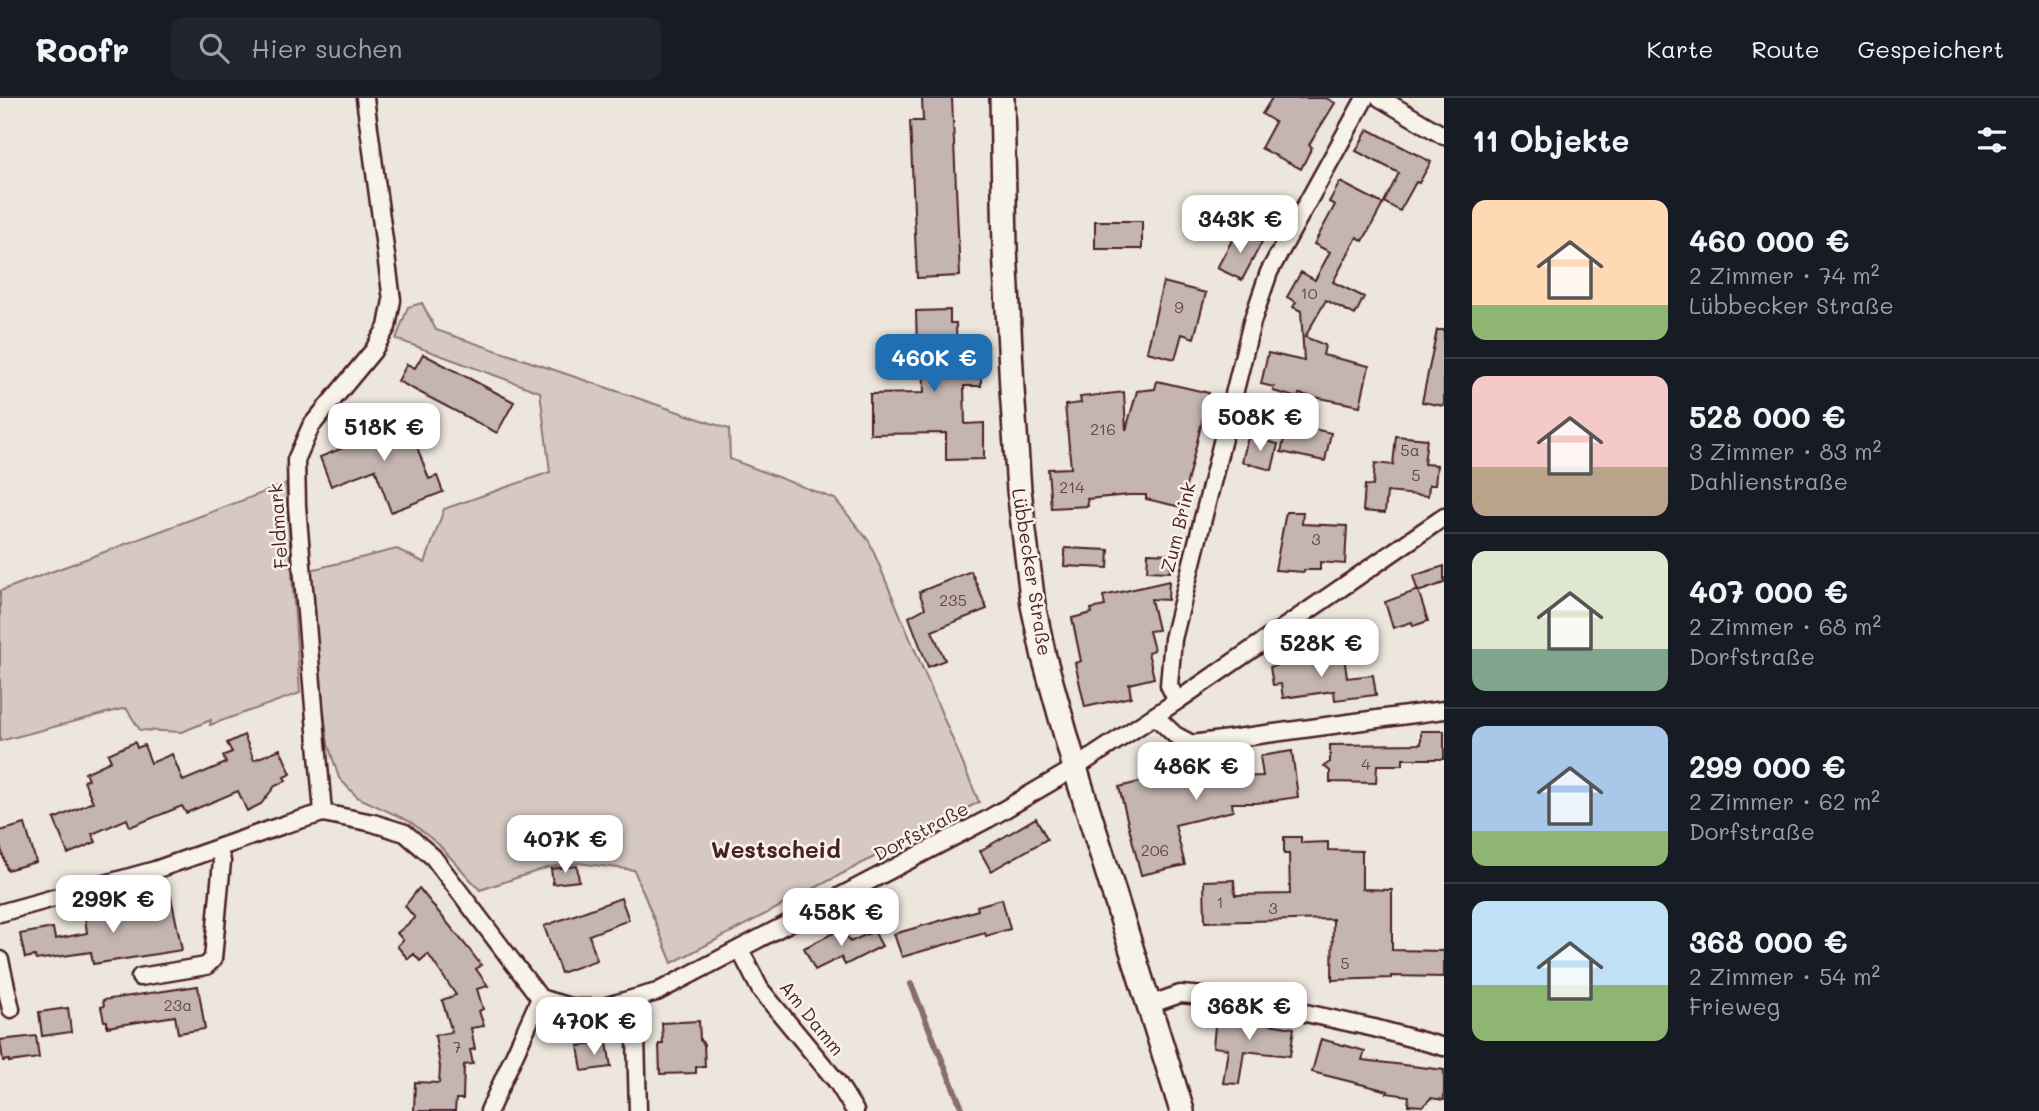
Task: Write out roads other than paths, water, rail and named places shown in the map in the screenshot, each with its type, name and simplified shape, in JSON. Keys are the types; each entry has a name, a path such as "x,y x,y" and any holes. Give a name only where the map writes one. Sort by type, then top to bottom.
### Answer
{"main road":[{"name":"Lübbecker Straße","path":"1002,98 1005,248 1012,389 1026,556 1044,657 1182,1111"}],"street":[{"name":"Feldmark","path":"323,813 297,506 296,460 311,426 373,351 387,327 392,300 365,98"},
{"name":"Zum Brink","path":"1177,701 1169,685 1173,639 1259,299 1269,272 1365,98"},
{"path":"1380,98 1444,136"},
{"name":"Dorfstraße","path":"540,998 574,1008 598,1008 657,992 988,819 1076,768 1155,716 1444,517"},
{"path":"1155,716 1175,735 1192,744 1444,710"},
{"path":"0,913 116,882 323,813 373,823 405,833 433,857 540,998 489,1111"},
{"path":"140,977 206,966 213,959 222,861 218,848"},
{"name":"Am Damm","path":"740,950 760,989 837,1082 855,1111"},
{"path":"0,960 11,1009"},
{"path":"1149,1005 1180,994 1242,999 1374,1028 1444,1047"},
{"path":"635,1000 638,1111"}],"waterway":[{"path":"911,984 963,1111"}],"district":[{"name":"Westscheid","path":"776,850"}]}
